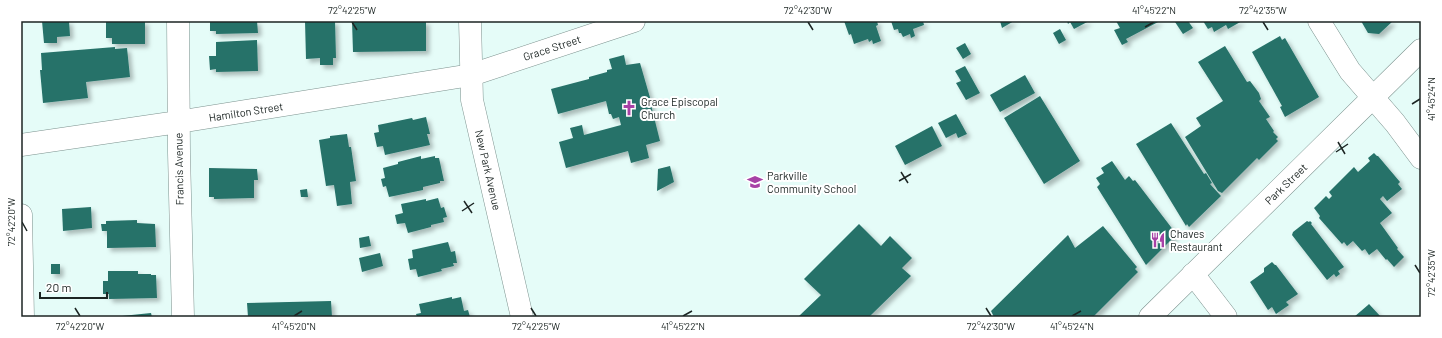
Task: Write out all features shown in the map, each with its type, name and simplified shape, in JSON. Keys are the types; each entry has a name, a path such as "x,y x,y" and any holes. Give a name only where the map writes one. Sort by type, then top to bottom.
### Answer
{"street":[{"name":"Francis Avenue","path":"178,21 178,122 183,317"},
{"name":"New Park Avenue","path":"470,21 472,100 522,317"},
{"name":"Grace Street","path":"471,75 634,21"},
{"path":"1319,21 1342,61 1374,97 1421,158"},
{"name":"Park Street","path":"1150,317 1421,50"},
{"name":"Hamilton Street","path":"21,145 178,122 471,75"},
{"path":"21,215 23,317"},
{"path":"1193,274 1226,317"}],"building":[{"path":"42,21 69,21 70,36 57,37 57,43 44,43"},
{"path":"106,21 145,21 145,44 112,44 112,38 106,38"},
{"path":"210,21 257,21 258,33 216,34 216,31 210,31"},
{"path":"305,21 335,21 336,58 333,58 333,65 320,65 320,58 306,59"},
{"path":"352,21 426,21 426,51 353,52"},
{"path":"844,21 877,21 878,25 876,26 881,41 873,44 872,40 869,42 868,39 854,44 851,34 849,35"},
{"path":"891,21 923,21 924,25 913,29 915,36 911,38 910,34 903,37 901,33 899,33 898,29 894,30"},
{"path":"1000,21 1014,21 1002,28"},
{"path":"1067,21 1089,21 1074,29 1070,22 1068,24"},
{"path":"1116,21 1160,21 1126,39 1128,42 1122,45 1114,30 1120,28"},
{"path":"1188,21 1193,28 1183,34 1175,22"},
{"path":"1203,21 1242,21 1228,29 1226,25 1214,32 1212,27 1208,29"},
{"path":"1361,21 1393,21 1379,34 1368,33"},
{"path":"1060,29 1066,40 1059,44 1053,33"},
{"path":"1280,36 1282,40 1285,38 1319,97 1285,117 1280,107 1282,106 1252,52"},
{"path":"257,40 258,71 216,72 216,69 210,70 209,56 216,56 216,42"},
{"path":"965,43 971,54 963,59 956,48"},
{"path":"1225,46 1247,82 1250,81 1259,93 1261,99 1259,101 1270,117 1266,119 1274,131 1273,132 1278,137 1276,139 1278,141 1259,160 1257,158 1222,193 1218,191 1185,137 1201,126 1196,118 1223,101 1198,62"},
{"path":"115,47 115,49 127,48 130,77 86,82 88,98 43,103 40,70 42,70 41,53"},
{"name":"Grace Episcopal Church","path":"624,55 626,65 640,63 651,101 660,141 646,145 649,158 631,163 628,151 566,168 559,142 573,138 570,128 582,125 584,135 621,125 619,117 613,119 611,114 609,114 606,101 558,114 551,89 589,79 589,77 607,72 607,70 612,69 609,59"},
{"path":"965,66 980,93 966,100 956,83 961,81 955,71"},
{"path":"1025,75 1035,93 1000,112 990,95"},
{"path":"1040,96 1080,161 1044,184 1004,118"},
{"path":"956,114 967,134 958,138 956,133 946,138 938,123"},
{"path":"426,117 430,134 427,134 430,145 385,155 383,146 377,147 374,133 379,132 378,125 412,118 413,120"},
{"path":"1171,123 1204,174 1206,173 1212,183 1210,184 1221,196 1189,227 1187,224 1186,226 1136,144"},
{"path":"932,126 942,146 905,165 895,146"},
{"path":"347,134 349,147 351,147 356,181 350,182 352,204 337,206 334,185 326,186 319,140 330,138 330,136"},
{"path":"1374,153 1400,182 1398,184 1402,189 1387,201 1383,196 1380,199 1392,213 1380,223 1404,257 1394,267 1377,249 1369,255 1365,249 1362,251 1353,241 1347,246 1344,242 1342,244 1319,218 1320,216 1314,208 1326,196 1329,199 1332,196 1329,192 1354,167 1358,172 1370,161 1368,158"},
{"path":"421,156 421,159 435,156 435,158 439,158 444,181 423,187 423,190 389,197 386,186 383,187 381,179 385,178 383,168 398,164 398,162"},
{"path":"1112,161 1125,180 1129,176 1133,181 1135,180 1174,231 1172,233 1175,236 1146,265 1097,187 1100,184 1096,178 1104,173 1101,168"},
{"path":"670,166 674,182 657,191 658,169"},
{"path":"209,168 257,169 258,180 254,180 254,198 214,199 214,197 209,197"},
{"path":"307,189 308,197 301,197 300,190"},
{"path":"438,198 441,208 444,207 447,217 443,218 444,222 408,233 405,223 397,224 395,215 403,213 401,204"},
{"path":"91,207 92,228 63,231 62,209"},
{"path":"137,220 137,223 155,224 156,247 107,248 107,231 102,231 101,224 106,224 106,221"},
{"path":"1307,221 1312,223 1311,224 1344,267 1338,271 1340,274 1336,277 1334,274 1327,280 1292,235 1293,232"},
{"path":"859,224 881,246 890,236 912,258 902,268 911,276 869,317 800,317 799,316 821,295 804,279"},
{"path":"1103,226 1137,267 1135,269 1138,272 1093,317 994,317 991,311 1068,235 1075,248"},
{"path":"369,236 371,246 360,248 359,238"},
{"path":"448,242 451,252 455,251 457,263 453,263 454,266 441,269 442,271 418,277 416,269 410,270 408,259 413,258 412,250"},
{"path":"380,253 383,266 362,272 359,258"},
{"path":"1272,262 1276,265 1298,294 1286,302 1289,305 1276,314 1272,307 1268,310 1250,282 1264,272 1264,268"},
{"path":"51,264 60,264 60,274 51,274"},
{"path":"108,271 138,271 138,274 156,275 157,298 109,299 109,294 103,294 103,281 108,281"},
{"path":"452,297 452,299 461,297 464,311 468,310 470,317 417,317 416,314 421,313 419,304"},
{"path":"331,301 332,317 248,317 247,303"},
{"path":"1369,304 1381,317 1354,317 1368,305"},
{"path":"151,313 152,317 122,317 122,316"}],"place":[{"name":"Grace Episcopal Church","path":"629,108"},
{"name":"Parkville Community School","path":"755,182"},
{"name":"Chaves Restaurant","path":"1158,240"}]}
